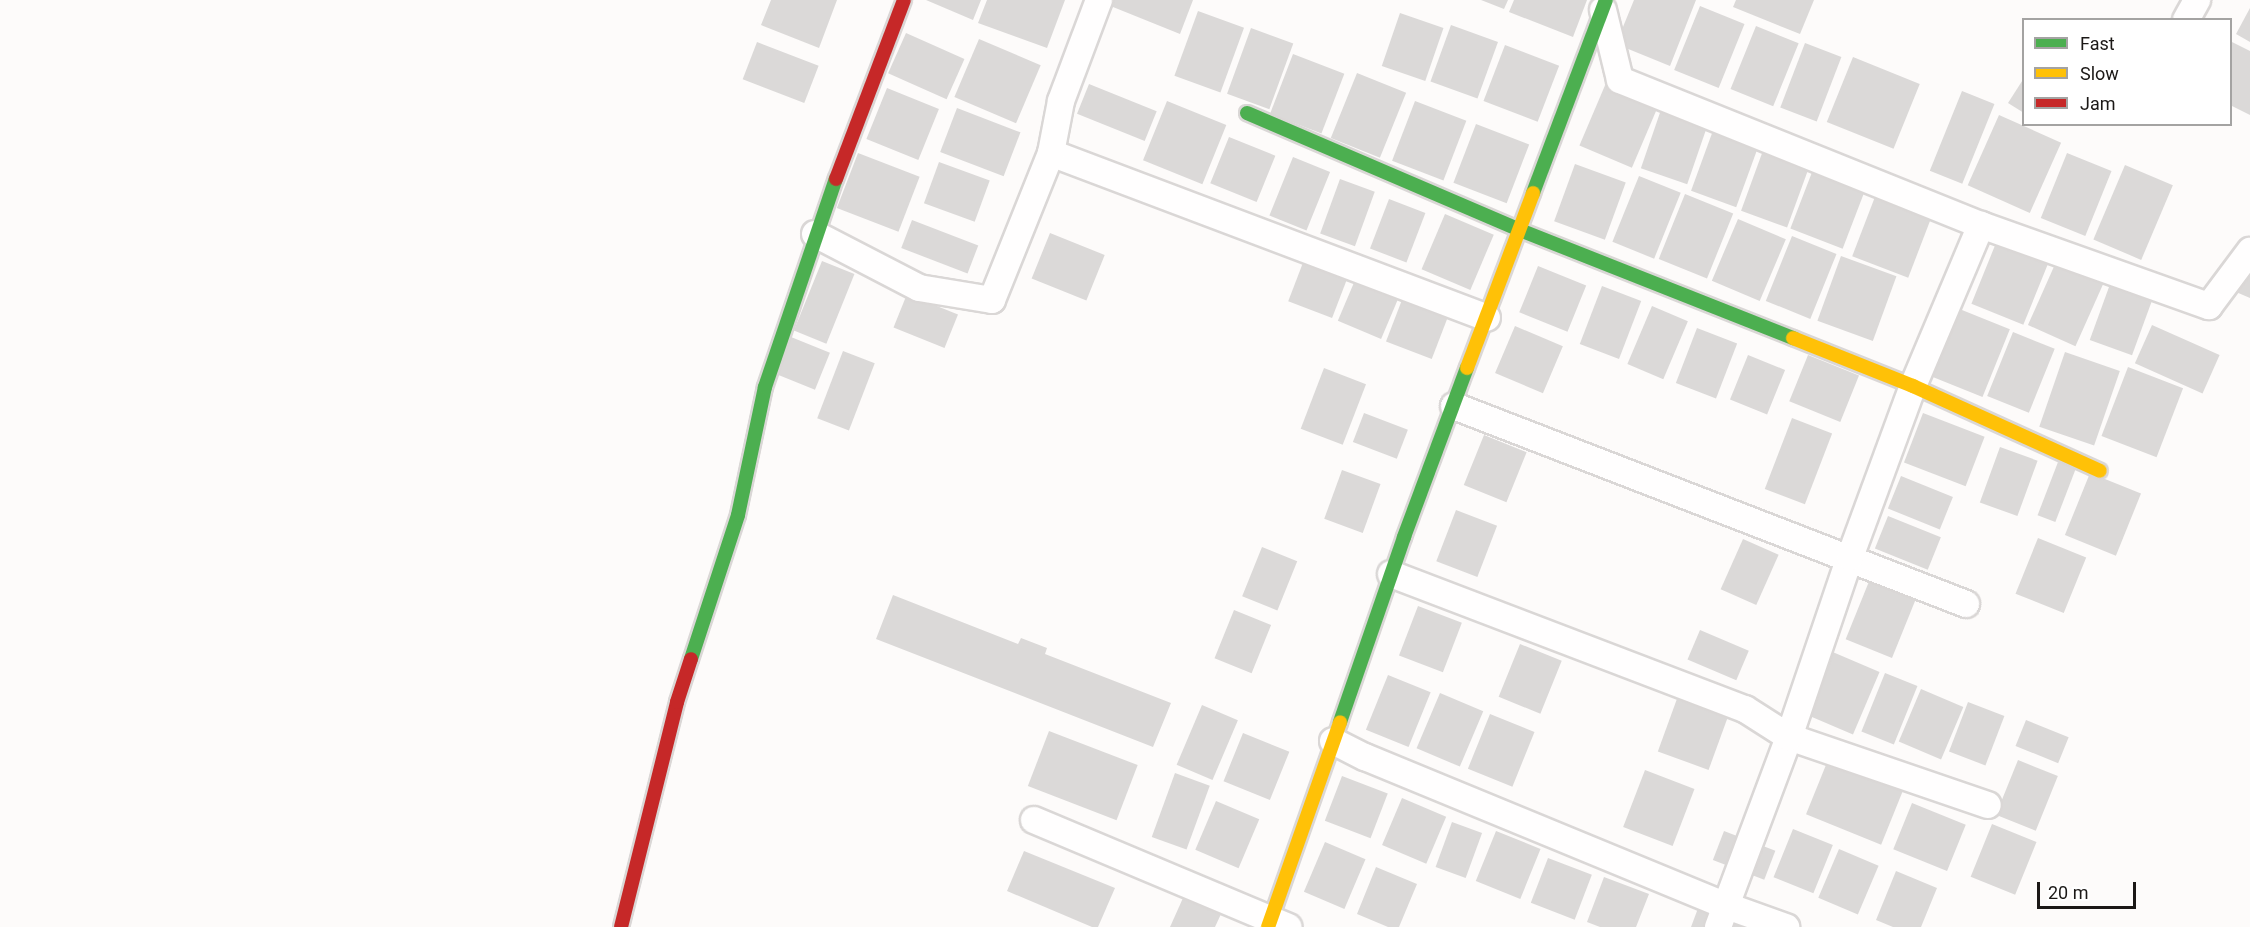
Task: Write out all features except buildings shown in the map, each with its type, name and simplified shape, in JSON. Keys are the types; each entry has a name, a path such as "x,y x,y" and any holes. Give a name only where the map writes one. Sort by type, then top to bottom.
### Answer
{"street":[{"path":"621,927 677,702 738,515 765,387 815,234 904,0"},
{"path":"815,234 919,288 992,300 1051,153 1061,101 1099,0"},
{"path":"2187,18 2197,0"},
{"path":"1605,5 1620,80 1981,225 2209,306 2250,251"},
{"path":"1034,819 1276,924 1333,741 1391,574 1605,5"},
{"path":"1247,113 1520,230 1914,386 2100,471"},
{"path":"1051,153 1487,318"},
{"path":"1722,916 1789,737 1850,557 1914,386 1981,225"},
{"path":"1454,406 1850,557 1966,604"},
{"path":"1391,574 1745,709 1789,737 1988,806"},
{"path":"1333,741 1722,916 1786,927"}],"traffic: fast":[{"path":"1533,193 1606,0"},
{"path":"1247,113 1520,230 1793,338"},
{"path":"691,659 738,515 765,387 836,179"},
{"path":"1340,722 1404,537 1467,368"}],"traffic: slow":[{"path":"1467,368 1533,193"},
{"path":"1793,338 1913,386 2100,471"},
{"path":"1268,927 1340,722"}],"traffic: jam":[{"path":"836,179 904,0"},
{"path":"621,927 677,702 691,659"}]}
